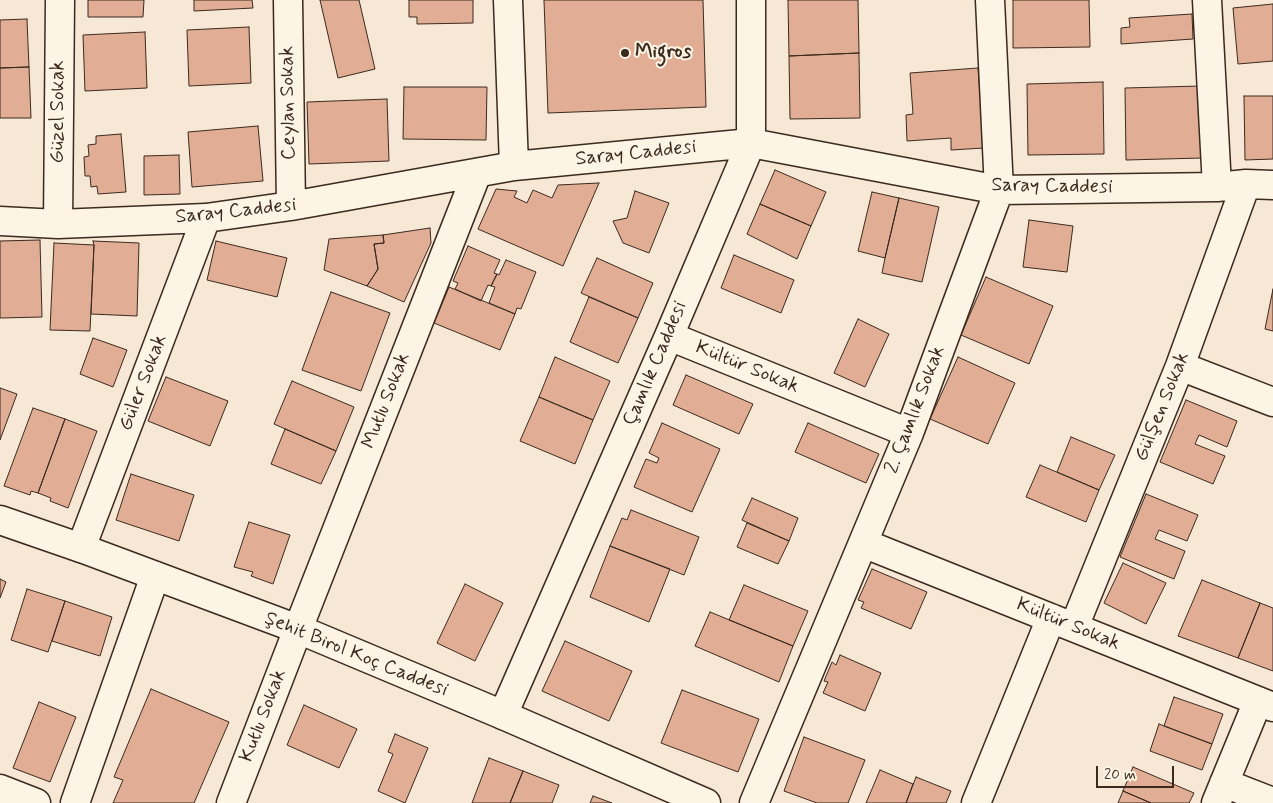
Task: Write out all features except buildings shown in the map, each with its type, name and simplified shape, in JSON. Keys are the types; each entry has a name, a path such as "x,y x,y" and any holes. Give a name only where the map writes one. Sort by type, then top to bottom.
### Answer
{"street":[{"name":"Güzel Sokak","path":"58,224 60,0"},
{"name":"Ceylan Sokak","path":"288,0 291,206"},
{"path":"508,0 514,166"},
{"name":"Çamlık Caddesi","path":"503,715 669,336 751,143 751,0"},
{"name":"2. Çamlık Sokak","path":"754,803 908,433 999,190 990,0"},
{"path":"1207,0 1217,187"},
{"name":"Saray Caddesi","path":"0,221 58,224 206,218 291,206 514,166 751,143 999,190 1273,185"},
{"name":"Mutlu Sokak","path":"298,629 477,173"},
{"name":"Gülşen Sokak","path":"976,803 1063,622 1180,366 1246,184"},
{"name":"Güler Sokak","path":"82,548 206,218"},
{"name":"Kültür Sokak","path":"669,336 908,433"},
{"path":"1180,366 1273,402"},
{"name":"Şehit Birol Koç Caddesi","path":"0,520 82,548 298,629 503,715 701,802"},
{"name":"Kültür Sokak","path":"863,542 1265,704"},
{"path":"75,803 155,576"},
{"name":"Kutlu Sokak","path":"231,803 298,629"},
{"path":"1265,704 1220,793 1273,802"},
{"path":"0,789 36,803"}],"place":[{"name":"Migros","path":"625,53"}]}
